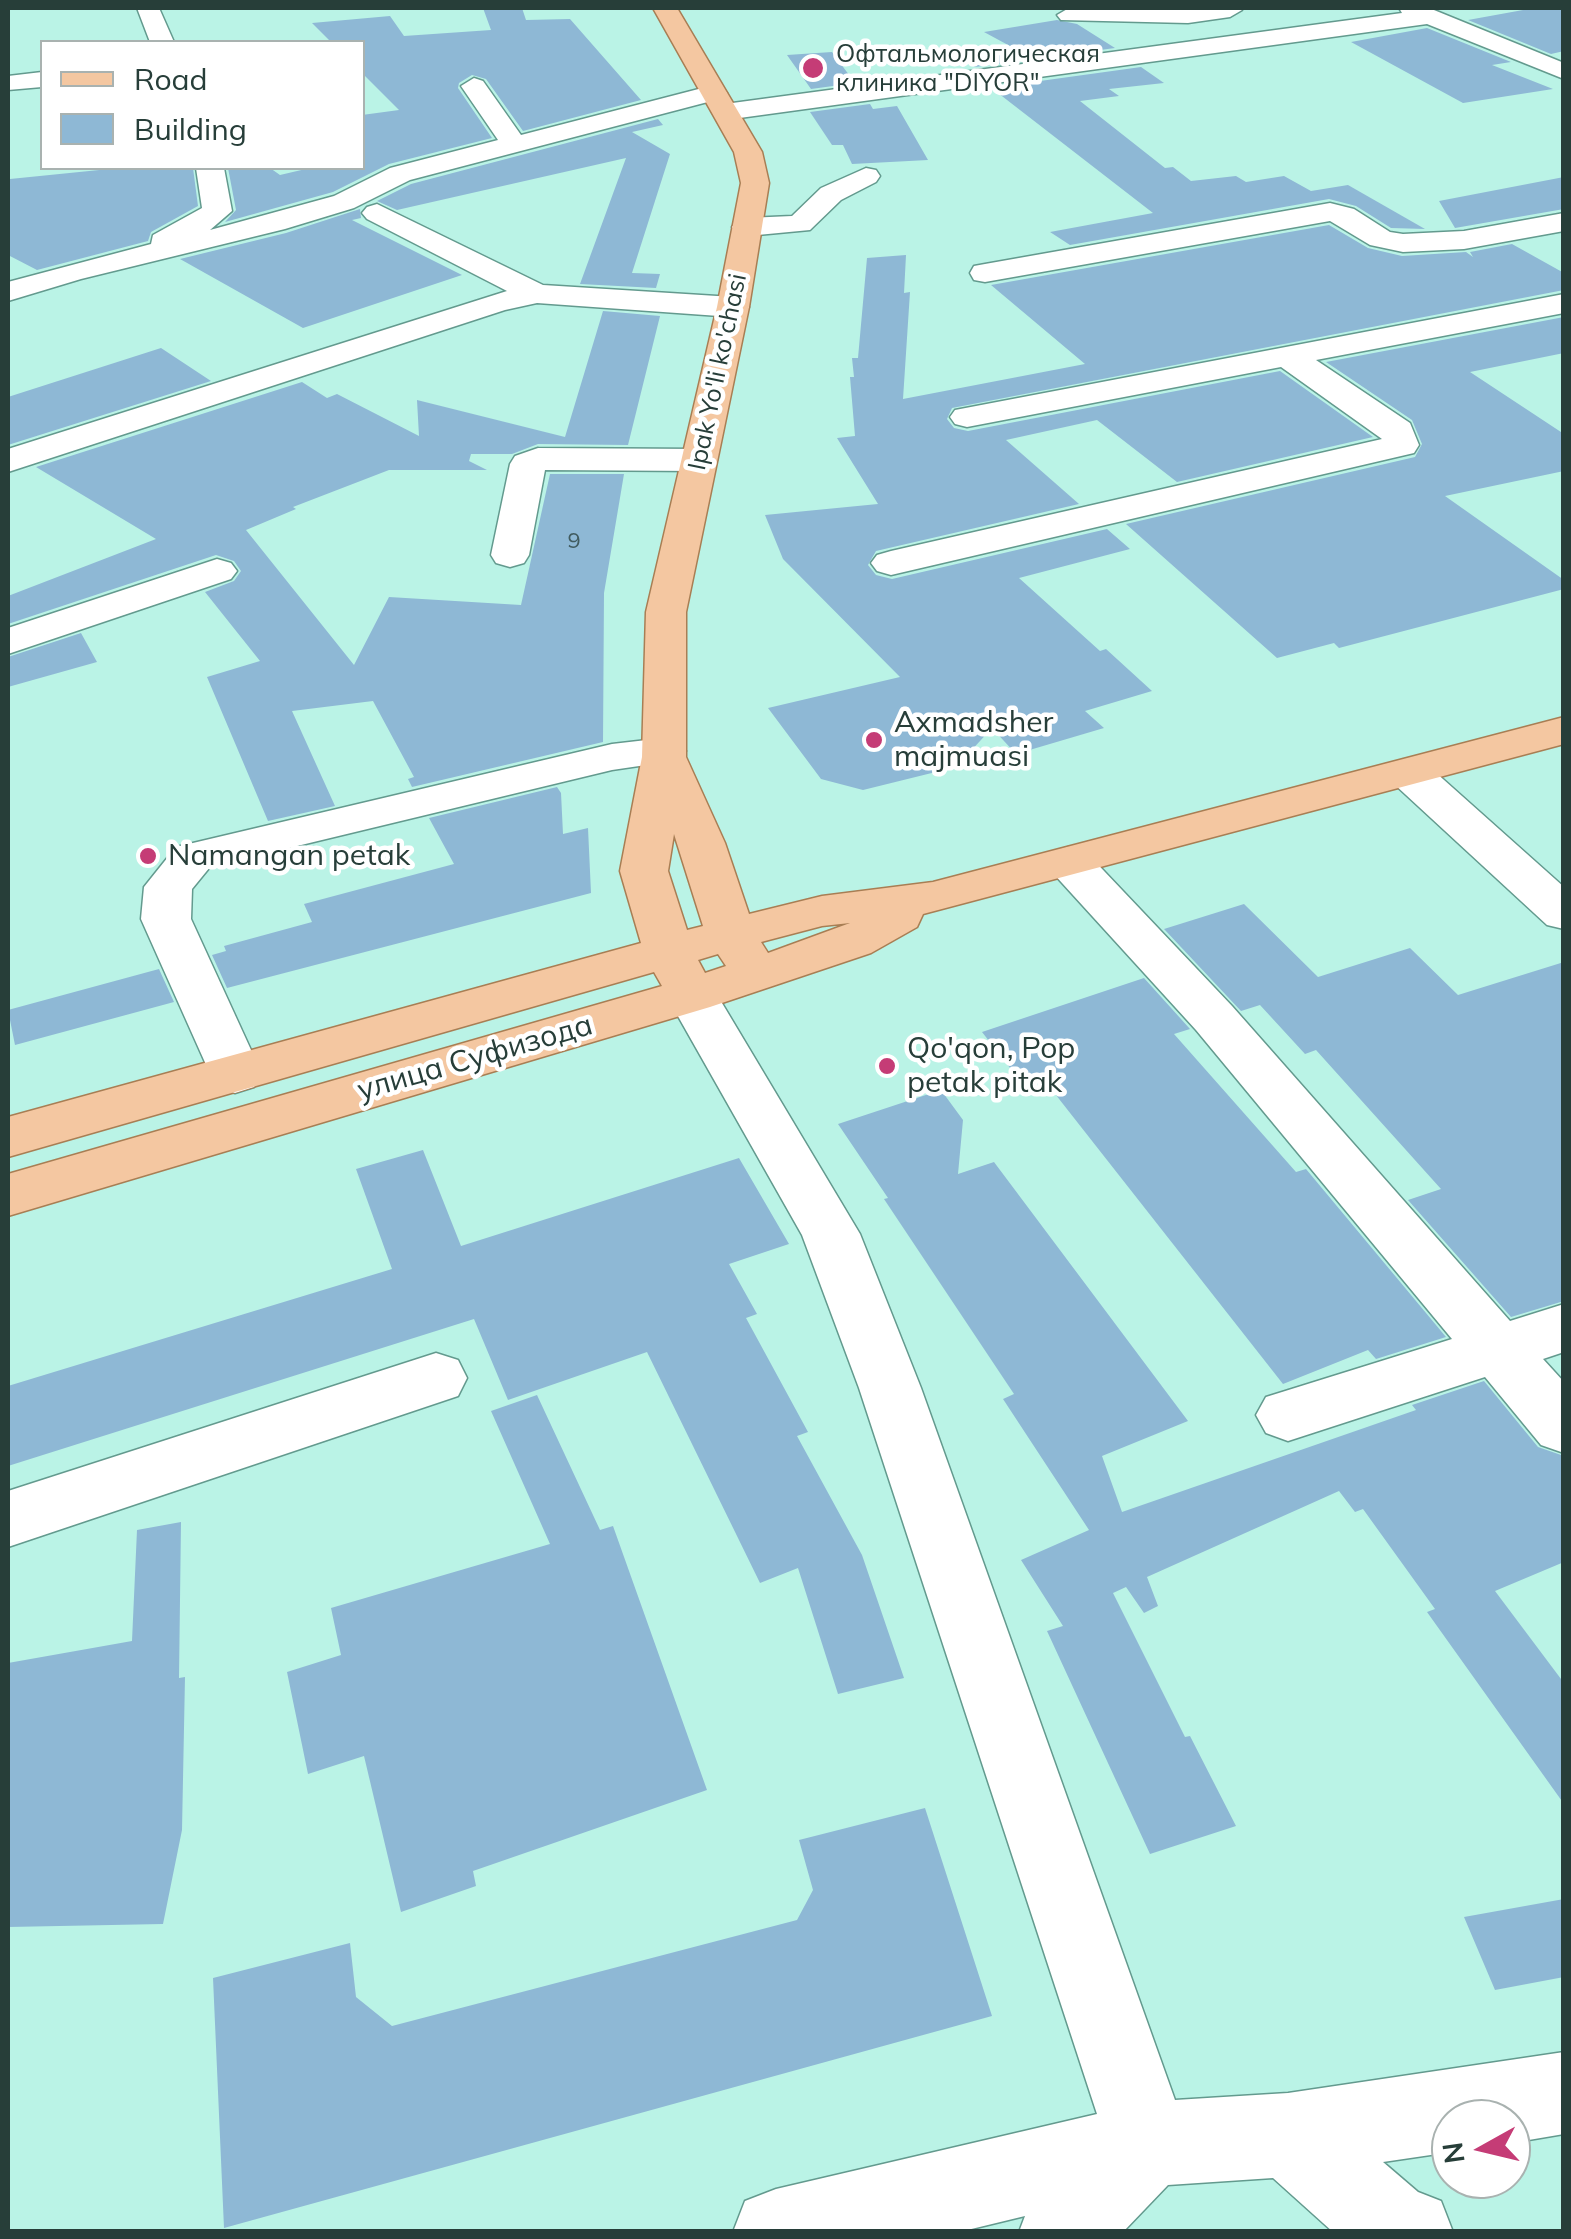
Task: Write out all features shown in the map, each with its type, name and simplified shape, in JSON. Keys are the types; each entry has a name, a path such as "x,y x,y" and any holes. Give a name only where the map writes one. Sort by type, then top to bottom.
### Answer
{"main road":[{"name":"Ipak Yo'li ko'chasi","path":"665,8 748,152 755,183 733,307 666,612 664,754 644,871 681,974"},
{"name":"улица Суфизода","path":"8,1195 743,954 853,942 933,897 1564,730"},
{"name":"Ipak Yo'li ko'chasi","path":"664,754 743,954"},
{"name":"улица Суфизода","path":"8,1137 235,1074 681,974"}],"street":[{"path":"148,8 161,40"},
{"path":"1069,15 1188,16 1248,8"},
{"path":"71,272 275,223 344,202 400,174 516,144 720,103 1422,11 1564,72"},
{"path":"8,83 40,80"},
{"path":"474,86 516,144"},
{"path":"8,292 142,250 209,218 217,211 210,170"},
{"path":"747,227 800,224 831,194 866,176"},
{"path":"985,273 1330,212 1344,215 1381,239 1403,243 1464,240 1564,222"},
{"path":"377,213 537,294"},
{"path":"1504,232 1548,258"},
{"path":"8,460 498,302 537,294 733,307"},
{"path":"967,417 1564,303"},
{"path":"891,562 1401,445 1398,430 1286,355"},
{"path":"510,556 528,464 538,459 699,460"},
{"path":"8,642 218,571"},
{"path":"235,1074 166,919 168,887 193,857 612,757 664,754"},
{"path":"1409,773 1564,914"},
{"path":"1068,862 1214,1018 1564,1427"},
{"path":"681,974 831,1234 890,1388 1149,2144"},
{"path":"1288,1414 1564,1328"},
{"path":"8,1518 436,1378"},
{"path":"776,2232 1149,2144 1288,2136 1564,2093"},
{"path":"1288,2136 1390,2225 1410,2232"},
{"path":"1081,2225 1149,2144"}],"building":[{"path":"483,8 522,8 526,20 570,19 641,100 523,131 486,79 472,75 458,88 492,138 389,164 333,192 225,222 236,210 228,170 273,170 280,175 301,170 365,170 365,115 399,110 365,76 365,40 329,40 312,23 390,16 404,36 491,30"},
{"path":"1534,8 1564,8 1564,51 1551,54 1468,20"},
{"path":"1057,20 1077,24 1115,48 975,67 965,60 1021,52 984,32"},
{"path":"1427,28 1511,62 1492,65 1553,89 1463,103 1351,42"},
{"path":"832,52 855,83 811,89 787,55"},
{"path":"1141,67 1164,83 1109,89 1119,96 1080,101 1165,168 1173,167 1191,181 1236,176 1246,182 1284,176 1311,191 1348,185 1425,229 1391,228 1356,206 1329,199 1070,245 1050,232 1153,213 998,93 1012,91 1004,86"},
{"path":"870,104 873,109 897,106 928,160 852,164 843,145 832,145 810,112"},
{"path":"658,119 663,125 632,132 670,154 632,273 660,274 656,288 580,284 626,158 397,210 377,201 411,184"},
{"path":"99,170 193,170 198,206 151,232 148,241 37,270 8,255 10,179"},
{"path":"1564,177 1564,209 1455,228 1439,201"},
{"path":"360,209 361,218 352,220 462,275 303,328 180,259 286,233"},
{"path":"1329,225 1368,248 1402,256 1466,252 1473,257 1470,252 1512,244 1564,273 1564,290 952,408 947,419 954,428 968,431 1280,371 1373,437 1177,482 1097,420 1006,440 1079,504 876,551 868,565 876,575 892,579 1107,529 1130,549 1019,578 1100,651 1106,649 1152,691 1085,711 1104,728 1016,754 992,728 956,767 863,790 821,779 768,708 900,677 783,559 765,515 878,504 837,438 855,436 850,377 854,377 852,358 858,358 867,258 906,255 904,293 910,292 903,399 1085,364 991,285"},
{"path":"603,311 660,316 628,445 538,444 512,454 471,454 469,461 487,470 389,470 293,507 296,509 246,530 354,665 389,597 521,605 550,474 624,474 604,593 603,742 412,787 408,779 414,777 373,701 292,711 335,806 268,821 207,677 260,661 205,592 234,581 241,571 234,561 216,555 8,624 8,596 156,539 36,467 302,382 327,398 337,394 419,436 417,400 565,437"},
{"path":"1564,317 1564,353 1470,372 1564,434 1564,471 1445,496 1564,580 1564,589 1339,648 1334,643 1277,658 1126,524 1415,457 1422,444 1412,420 1326,362"},
{"path":"161,348 211,381 8,445 8,397"},
{"path":"81,633 97,662 8,687 8,657"},
{"path":"557,787 561,793 563,834 588,828 591,893 227,988 212,955 226,951 224,946 312,922 304,904 454,864 429,818"},
{"path":"1244,904 1318,977 1410,948 1458,995 1564,962 1564,1301 1511,1317 1408,1200 1441,1189 1316,1050 1305,1054 1260,1005 1241,1011 1164,929"},
{"path":"159,969 174,1002 15,1045 8,1010"},
{"path":"1144,978 1190,1029 1174,1034 1296,1172 1306,1169 1446,1337 1376,1359 1368,1350 1283,1384 1041,1076 1021,1082 982,1032"},
{"path":"941,1090 963,1120 958,1174 994,1162 1188,1421 1102,1456 1122,1512 1416,1410 1412,1405 1484,1381 1538,1447 1564,1456 1564,1562 1495,1591 1564,1683 1564,1804 1427,1612 1435,1609 1363,1509 1355,1512 1339,1491 1147,1577 1158,1606 1144,1613 1126,1587 1113,1593 1185,1737 1190,1736 1236,1826 1150,1854 1047,1631 1063,1626 1021,1560 1089,1530 1003,1399 1014,1394 838,1124"},
{"path":"423,1150 461,1246 739,1158 789,1244 729,1264 757,1314 746,1318 808,1432 797,1436 862,1555 904,1678 838,1694 798,1568 760,1583 647,1352 508,1400 474,1319 8,1466 8,1386 392,1269 356,1169"},
{"path":"537,1395 600,1530 613,1526 707,1790 473,1871 476,1886 401,1912 364,1756 308,1774 287,1672 341,1655 331,1608 550,1544 491,1411"},
{"path":"181,1522 179,1678 185,1677 182,1830 163,1924 8,1927 8,1663 132,1641 137,1530"},
{"path":"925,1808 992,2016 224,2228 213,1978 350,1943 356,1997 392,2026 797,1920 813,1890 799,1840"},
{"path":"1564,1899 1564,1977 1495,1990 1464,1917"}],"place":[{"name":"Офтальмологическая клиника \"DIYOR\"","path":"813,68"},
{"name":"Axmadsher majmuasi","path":"874,740"},
{"name":"Namangan petak","path":"148,856"},
{"name":"Qo'qon, Pop petak pitak","path":"887,1066"}]}
